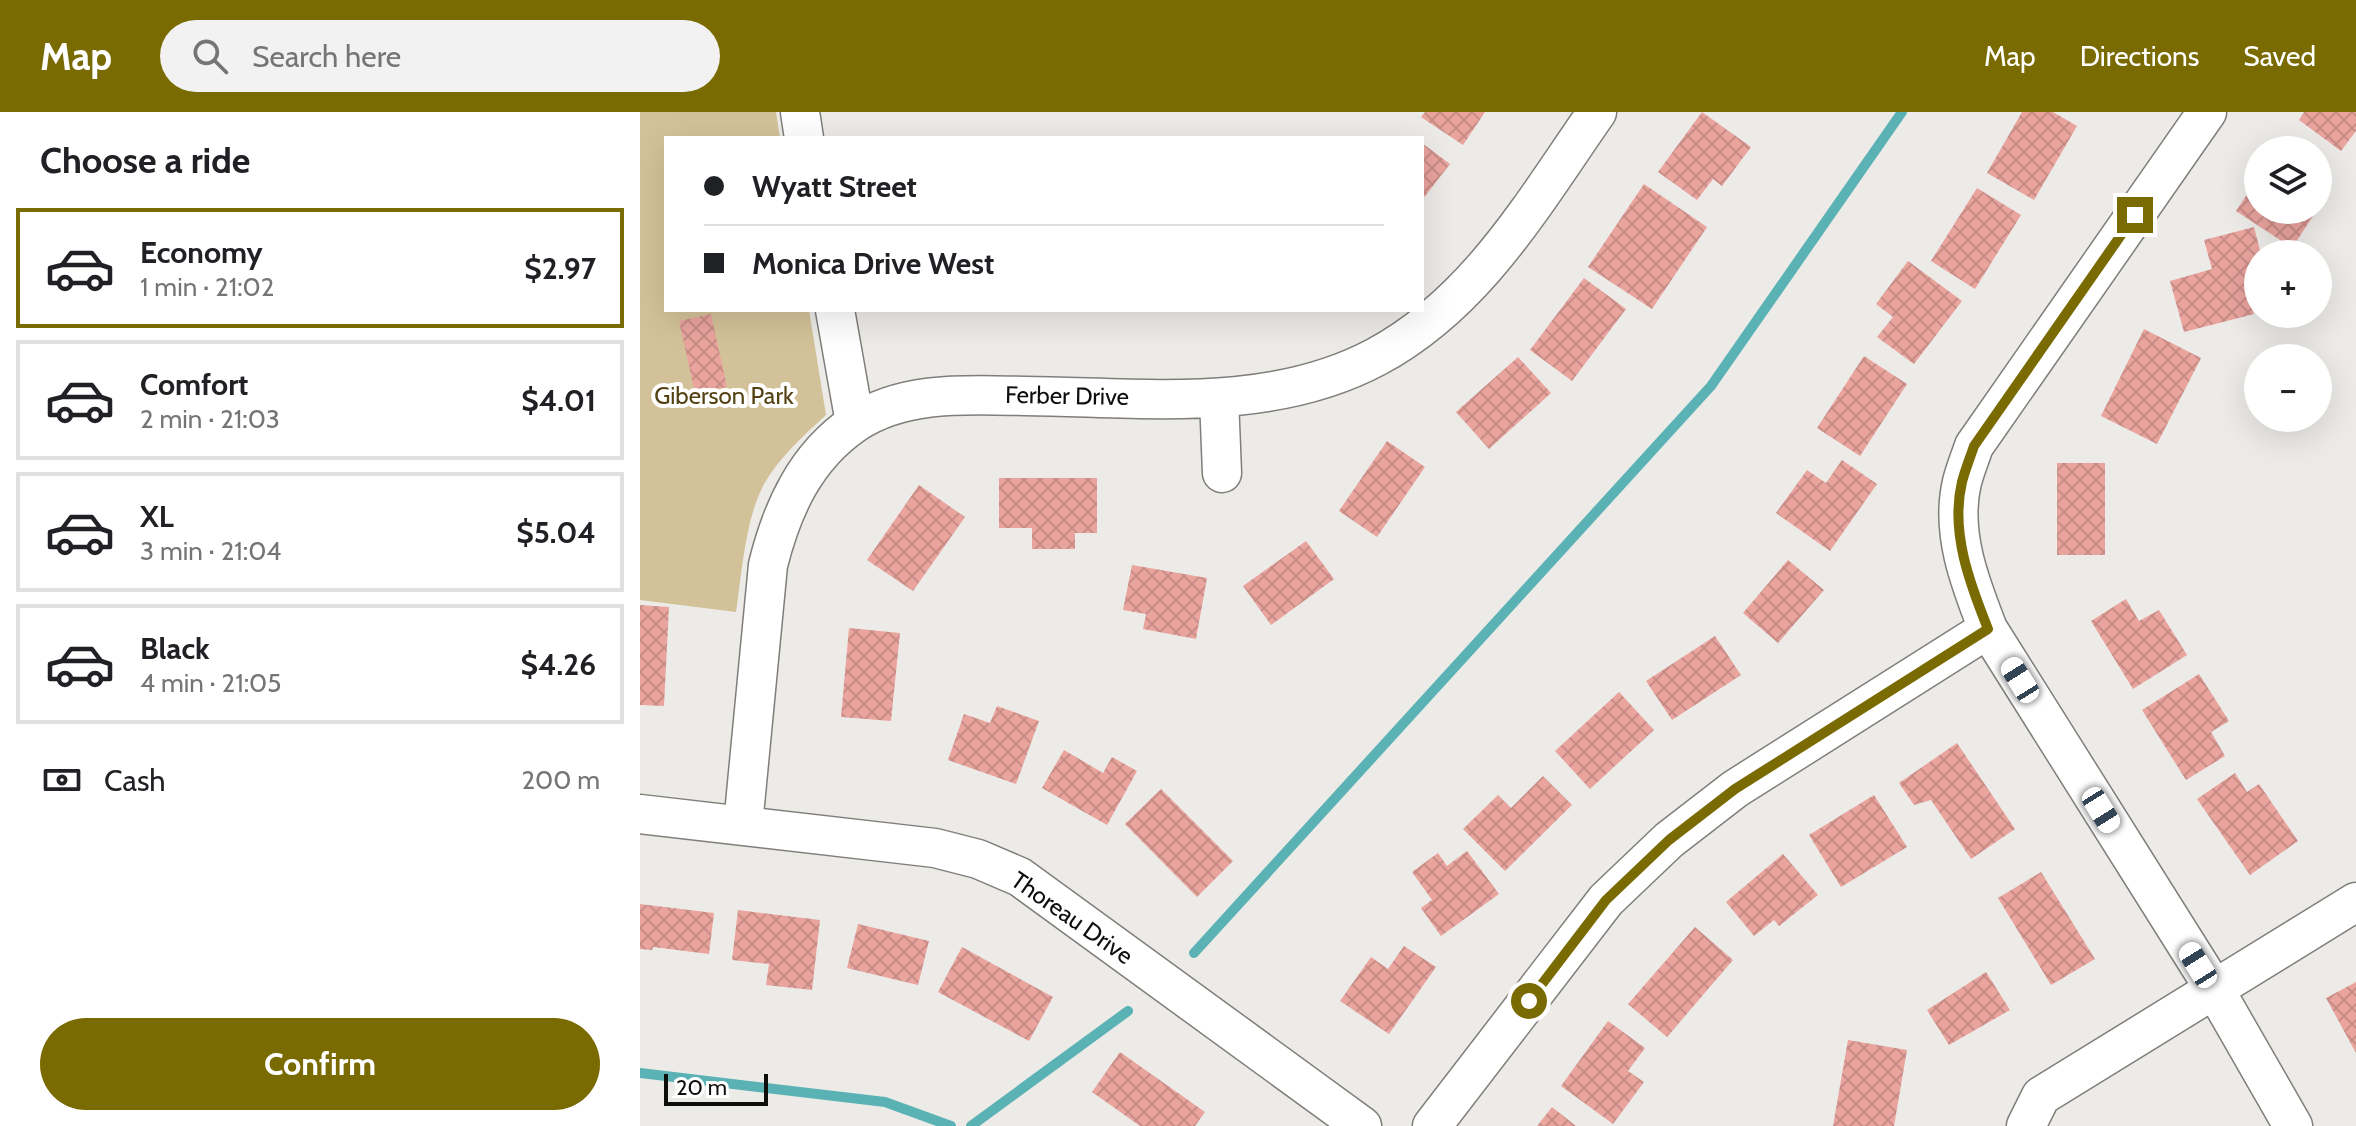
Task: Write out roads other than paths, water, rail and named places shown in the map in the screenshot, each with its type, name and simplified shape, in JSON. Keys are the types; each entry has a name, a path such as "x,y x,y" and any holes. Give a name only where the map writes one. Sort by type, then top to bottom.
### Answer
{"street":[{"path":"800,112 804,136"},
{"name":"Ferber Drive","path":"743,825 768,565 779,523 798,484 824,451 855,423 891,407 938,395 1219,398 1280,391 1375,357 1422,328 1454,301 1496,255 1597,112"},
{"path":"2207,112 1974,446 1961,485 1960,528 1967,575 1988,629 2215,990 2293,1126"},
{"path":"835,312 855,423"},
{"path":"1219,398 1222,473"},
{"path":"1432,1126 1606,900 1669,840 1735,789 1988,629"},
{"name":"Thoreau Drive","path":"640,814 935,848 978,859 1020,877 1362,1126"},
{"path":"2026,1126 2041,1096 2356,902"}],"waterway":[{"path":"1194,953 1711,386 1902,112"},
{"path":"971,1126 1128,1011"},
{"path":"640,1073 885,1102 951,1126"}],"park label":[{"name":"Giberson Park","path":"724,396"}]}
